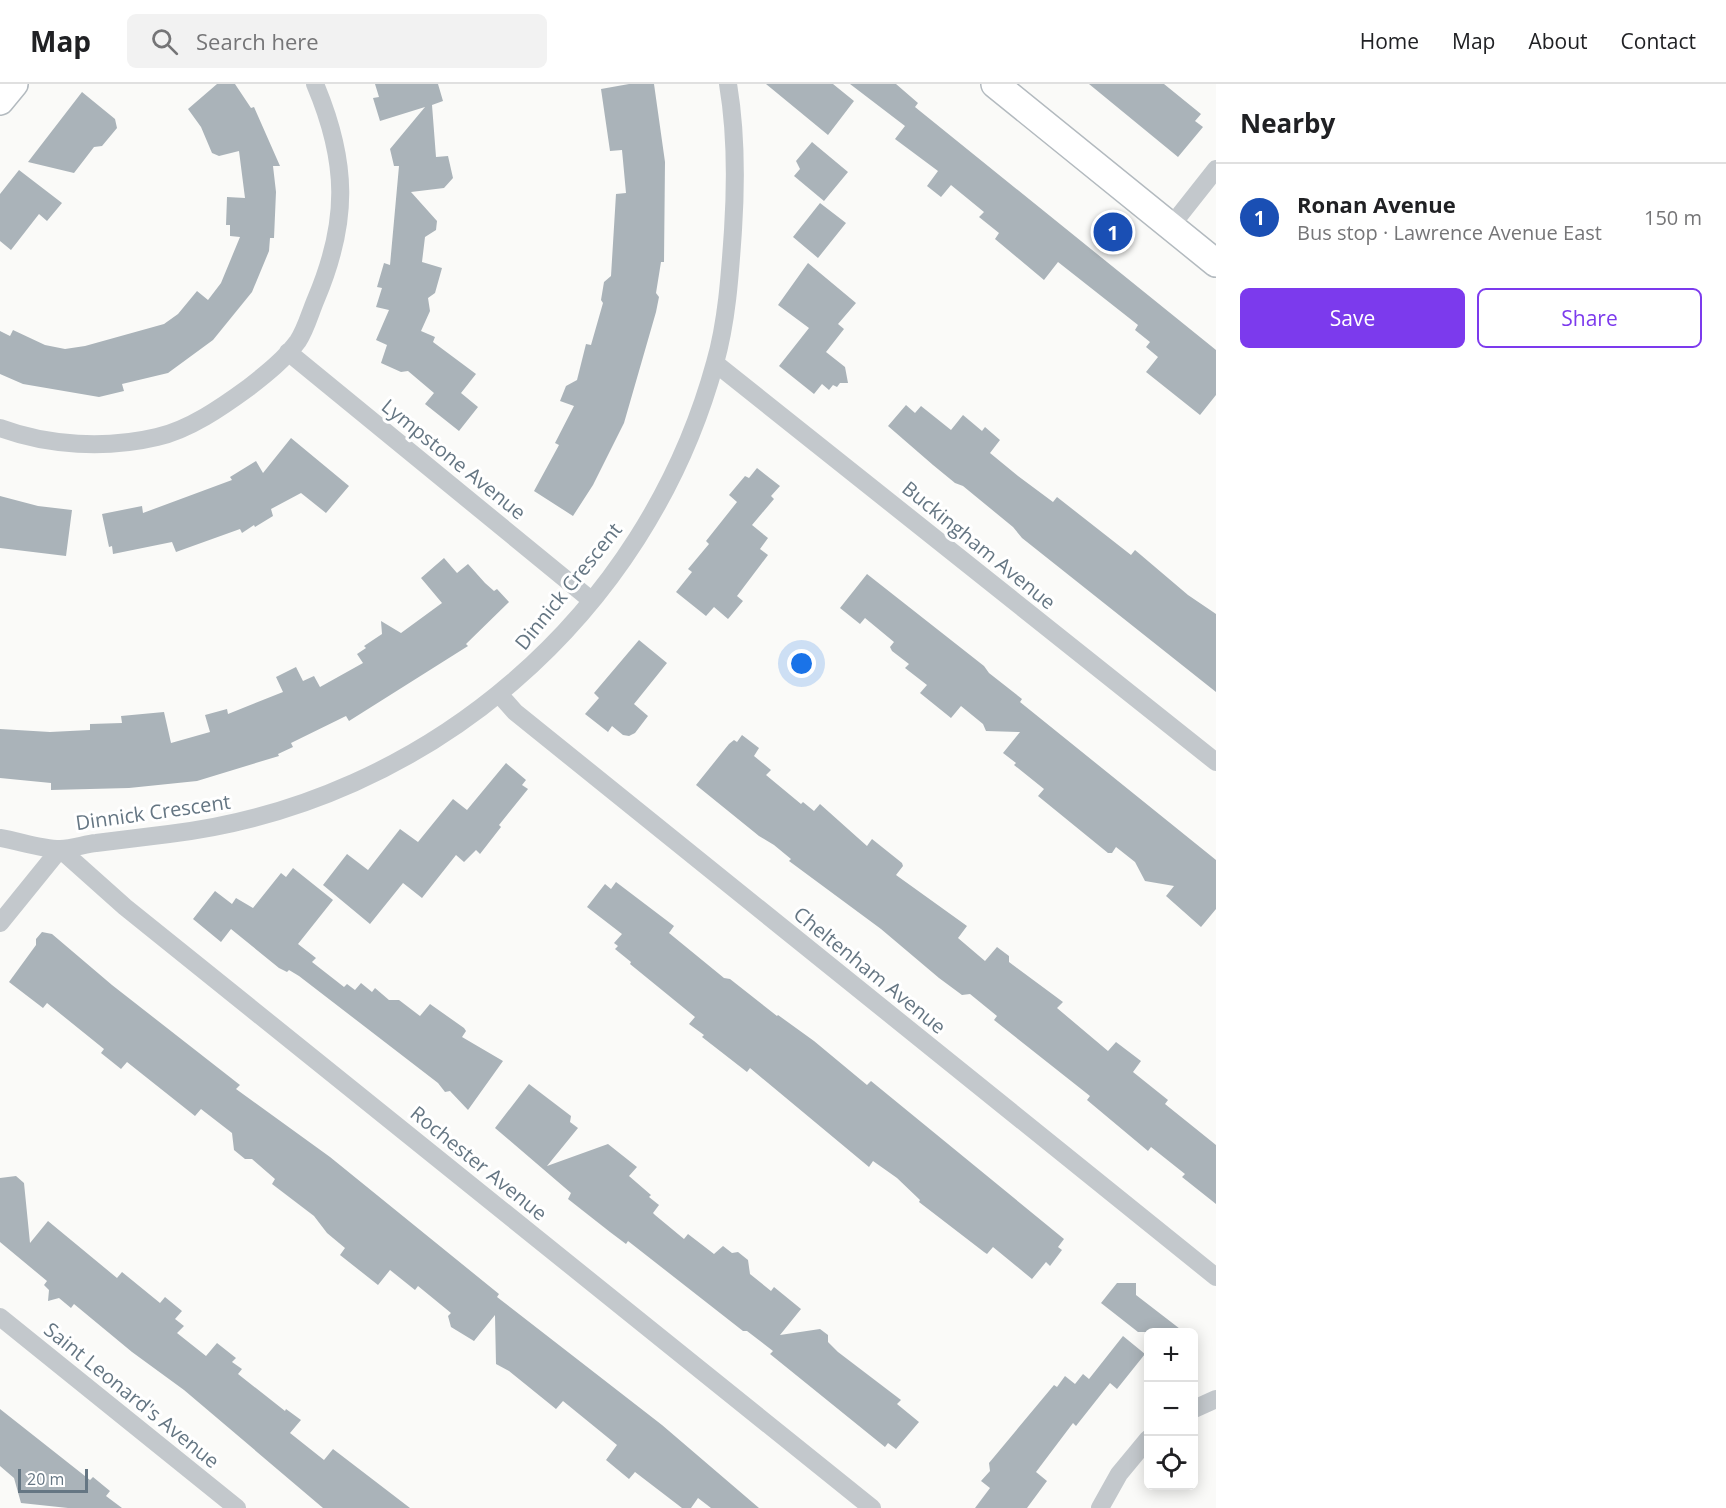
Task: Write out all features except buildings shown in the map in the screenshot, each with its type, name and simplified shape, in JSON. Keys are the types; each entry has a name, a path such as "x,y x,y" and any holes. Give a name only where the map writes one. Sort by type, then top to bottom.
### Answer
{"main road":[{"path":"0,101 14,84"},
{"path":"995,84 1216,262"}],"street":[{"path":"0,428 71,444 158,437 230,402 266,374 288,352 298,340 326,276 340,215 342,181 334,139 315,84"},
{"name":"Dinnick Crescent","path":"0,838 60,849 206,830 293,806 384,769 435,739 525,673 623,561 646,525 686,443 715,363 727,299 734,219 734,162 728,84"},
{"path":"1171,226 1216,169"},
{"name":"Lympstone Avenue","path":"288,352 591,600"},
{"name":"Buckingham Avenue","path":"715,363 1216,762"},
{"name":"Cheltenham Avenue","path":"499,694 515,712 1216,1277"},
{"path":"0,923 60,849"},
{"name":"Rochester Avenue","path":"60,849 125,907 872,1508"},
{"name":"Saint Leonard's Avenue","path":"0,1317 237,1508"},
{"path":"1198,1407 1216,1399"},
{"path":"1100,1508 1119,1474 1144,1445"}],"place":[{"name":"Ronan Avenue","path":"1113,232"}]}
